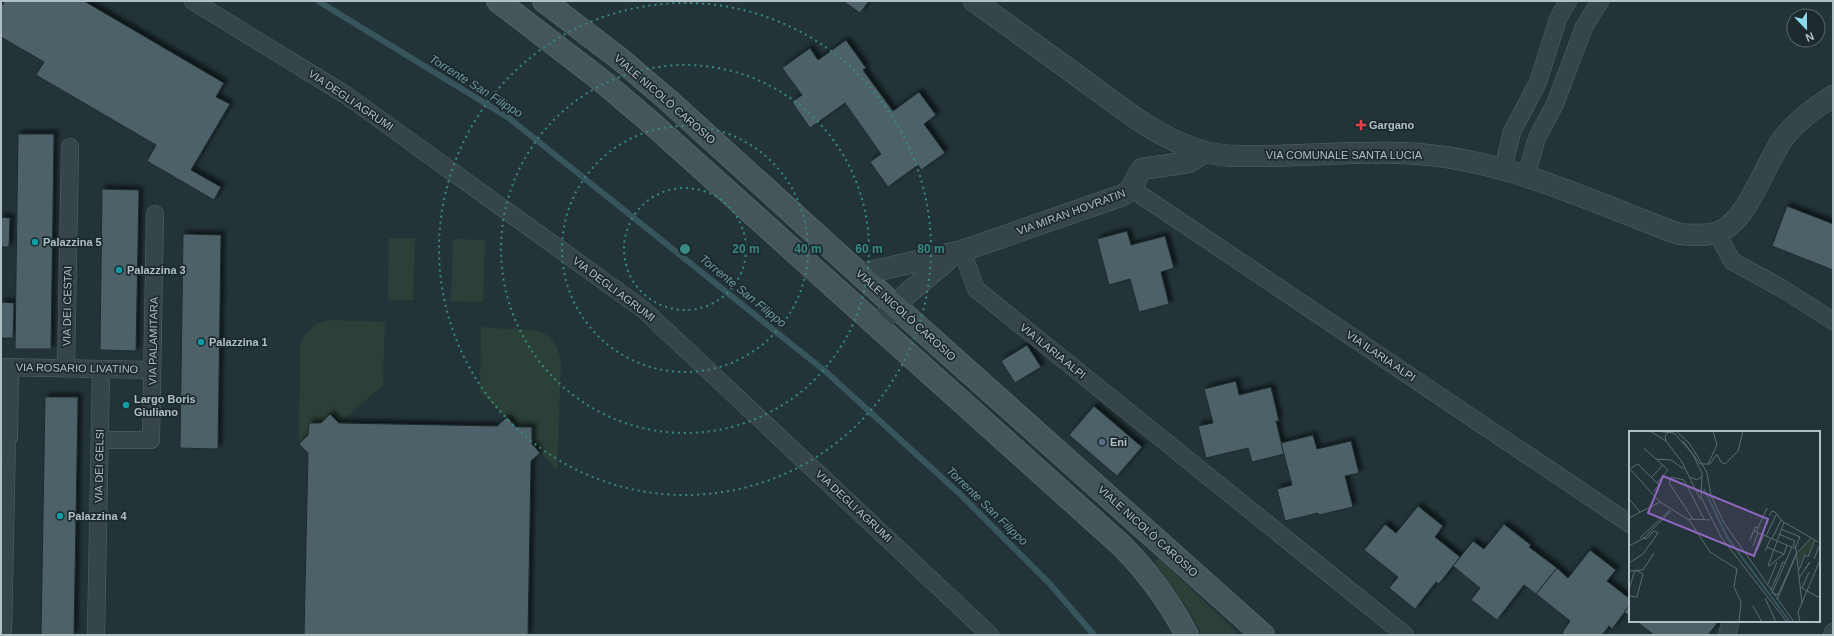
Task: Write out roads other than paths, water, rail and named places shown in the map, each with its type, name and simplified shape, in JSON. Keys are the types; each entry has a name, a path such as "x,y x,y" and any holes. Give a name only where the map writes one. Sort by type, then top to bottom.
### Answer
{"main road":[{"path":"498,1 602,81 642,115 1121,546 1140,565 1160,590 1187,635"},
{"name":"VIALE NICOLÒ CAROSIO","path":"544,1 620,59 668,100 895,306 1263,635"}],"street":[{"name":"VIA DEGLI AGRUMI","path":"193,1 346,95 644,310 990,635"},
{"name":"VIA COMUNALE SANTA LUCIA","path":"974,1 1129,113 1176,140 1204,152 1223,156 1417,154 1477,162 1526,176 1679,234 1699,236 1717,233"},
{"path":"1503,169 1512,132 1538,82 1558,19 1568,1"},
{"path":"1526,176 1537,138 1556,104 1584,27 1600,1"},
{"path":"1833,96 1802,120 1783,139 1734,223 1717,233 1732,261 1783,289 1833,320"},
{"name":"VIA DEI CESTAI","path":"66,368 70,147"},
{"name":"VIA MIRAN HOVRATIN","path":"861,274 956,252 1123,195 1132,189 1136,177 1142,169 1189,162 1204,152"},
{"name":"VIA ILARIA ALPI","path":"1132,189 1629,523"},
{"name":"VIA PALAMITARA","path":"100,440 151,440 156,214"},
{"name":"VIA MIRAN HOVRATIN","path":"877,326 895,306 956,252"},
{"name":"VIA ILARIA ALPI","path":"956,252 976,288 1405,635"},
{"path":"5,635 9,437 6,367"},
{"name":"VIA ROSARIO LIVATINO","path":"6,367 152,370"},
{"name":"VIA DEI GELSI","path":"96,635 101,369"},
{"path":"1728,635 1731,622"}],"waterway":[{"name":"Torrente San Filippo","path":"318,1 509,118 825,371 960,494 1049,583 1094,635"}],"place":[{"name":"Gargano","path":"1361,125"},
{"name":"Palazzina 5","path":"35,242"},
{"name":"Palazzina 3","path":"119,270"},
{"name":"Palazzina 1","path":"201,342"},
{"name":"Largo Boris Giuliano","path":"126,405"},
{"name":"Eni","path":"1102,442"},
{"name":"Palazzina 4","path":"60,516"}]}
